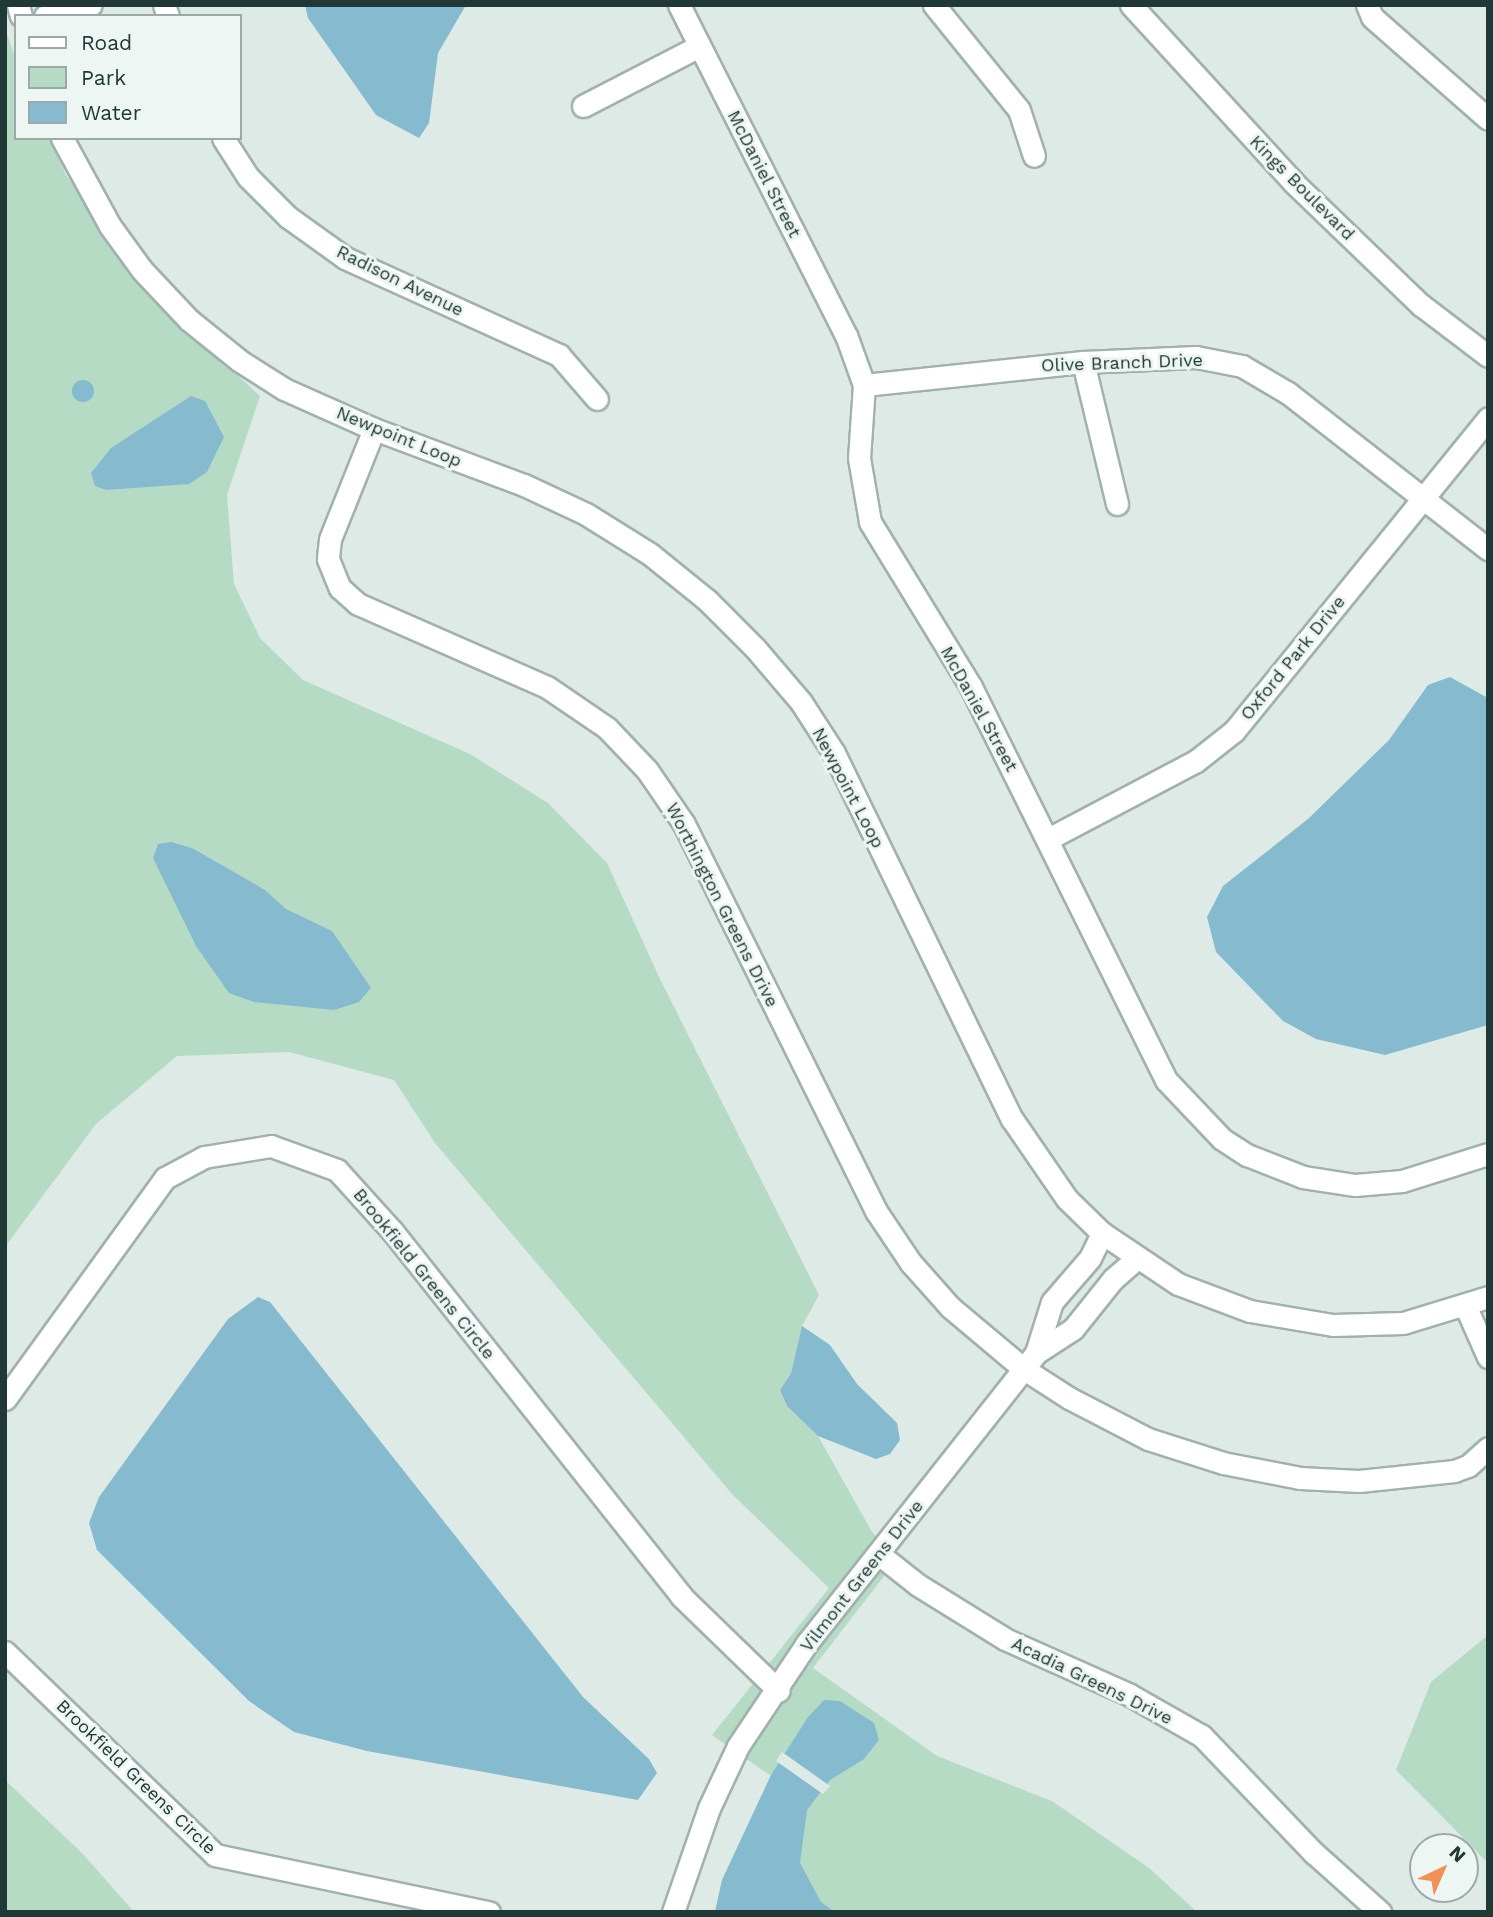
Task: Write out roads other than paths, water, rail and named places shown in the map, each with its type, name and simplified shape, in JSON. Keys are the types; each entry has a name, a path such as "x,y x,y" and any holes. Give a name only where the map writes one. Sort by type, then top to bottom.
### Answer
{"street":[{"path":"53,14 91,5"},
{"name":"McDaniel Street","path":"679,5 846,335 864,385 859,458 870,522 971,687 1048,839 1152,1057 1184,1103 1222,1139 1292,1173 1355,1185 1430,1175 1488,1154"},
{"path":"934,5 1019,110 1034,156"},
{"name":"Kings Boulevard","path":"1131,5 1293,182 1421,305 1488,356"},
{"path":"1367,5 1372,17 1488,119"},
{"path":"583,106 699,46"},
{"name":"Newpoint Loop","path":"63,140 110,226 142,270 190,320 284,389 374,429 586,514 650,554 707,600 755,648 801,702 834,753 1012,1119 1067,1199 1102,1233 1136,1259 1178,1284 1250,1311 1333,1325 1403,1323 1488,1297"},
{"name":"Radison Avenue","path":"224,140 248,177 289,218 345,258 559,355 597,398"},
{"name":"Olive Branch Drive","path":"864,385 1083,362 1196,357 1242,366 1288,393 1488,549"},
{"path":"1083,362 1118,504"},
{"name":"Oxford Park Drive","path":"1048,839 1196,761 1234,731 1488,418"},
{"name":"Worthington Greens Drive","path":"374,429 328,549 340,588 358,604 547,687 607,728 647,770 684,824 895,1241 950,1307 1148,1438 1223,1463 1300,1478 1359,1481 1439,1474 1468,1466 1488,1448"},
{"name":"Brookfield Greens Circle","path":"5,1399 165,1178 204,1157 271,1146 337,1170 393,1232 681,1596 779,1691"},
{"path":"1030,1361 1052,1302 1090,1258 1102,1233"},
{"path":"1030,1361 1073,1329 1113,1279 1136,1259"},
{"path":"1465,1305 1488,1357"},
{"name":"Vilmont Greens Drive","path":"673,1912 709,1808 737,1746 779,1691 807,1643 880,1555 1030,1361"},
{"name":"Acadia Greens Drive","path":"880,1555 918,1585 1005,1639 1130,1695 1202,1736 1314,1853 1380,1912"},
{"name":"Brookfield Greens Circle","path":"5,1652 215,1855 489,1912"}],"water":[{"path":"305,5 466,5 438,53 429,123 419,138 376,115 308,18"},
{"path":"83,380 91,383 94,391 91,399 83,402 75,399 72,391 75,383"},
{"path":"191,396 205,401 224,437 207,472 189,484 106,490 95,486 91,473 111,448"},
{"path":"1450,677 1488,698 1488,1025 1385,1055 1316,1039 1283,1021 1216,952 1207,917 1223,886 1308,819 1389,740 1428,685"},
{"path":"171,842 192,848 265,890 286,909 332,931 371,988 359,1002 334,1010 254,1002 229,993 196,946 153,858 158,844"},
{"path":"258,1297 270,1302 583,1697 649,1759 657,1773 638,1800 367,1751 294,1732 249,1701 97,1550 89,1523 99,1497 228,1319"},
{"path":"802,1326 830,1345 857,1384 897,1423 900,1440 890,1454 876,1459 818,1436 787,1406 780,1390 791,1373"},
{"path":"824,1700 840,1701 874,1723 879,1740 864,1759 830,1780 807,1810 800,1863 821,1902 835,1912 715,1912 722,1880 771,1775 808,1717"}]}
